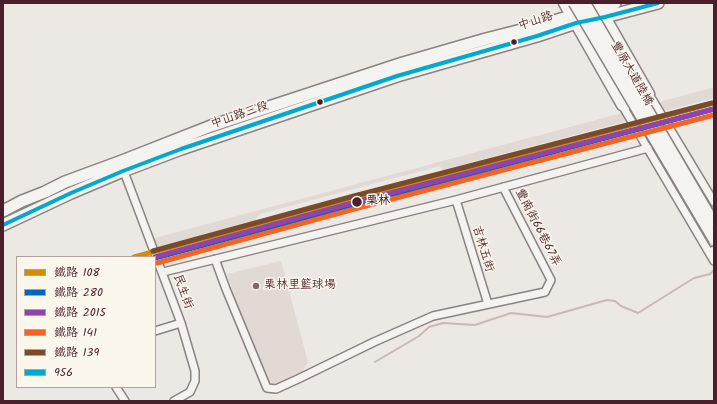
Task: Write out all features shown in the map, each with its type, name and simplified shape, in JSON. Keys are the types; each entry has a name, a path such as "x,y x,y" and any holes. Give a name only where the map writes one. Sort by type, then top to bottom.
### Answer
{"main road":[{"name":"中山路","path":"489,44 537,36 574,19 599,5 615,3"},
{"name":"中山路","path":"574,19 605,18 658,3"},
{"name":"中山路三段","path":"3,211 64,182 182,149 489,44"},
{"name":"中山路三段","path":"3,225 123,166"}],"street":[{"path":"564,3 622,105 714,255"},
{"name":"豐原大道陸橋","path":"574,3 714,240"},
{"name":"豐原大道陸橋","path":"585,3 714,223"},
{"path":"599,5 614,42"},
{"path":"605,18 648,94 714,202"},
{"path":"574,19 588,38"},
{"path":"622,105 624,106 648,96 648,94"},
{"path":"163,272 503,188 648,148"},
{"name":"民生街","path":"123,166 181,323 195,371 195,382 190,392 174,401"},
{"name":"豐南街66巷67弄","path":"488,304 545,292 551,280 503,188"},
{"name":"吉林五街","path":"456,200 488,304"},
{"path":"215,259 267,388 276,389 374,342 434,316 488,304"},
{"path":"156,331 181,323"},
{"path":"117,388 125,401"}],"shaded area":[{"path":"714,87 714,98 661,112 656,103"},
{"path":"622,113 627,121 442,170 440,166 260,214 256,219 257,222 154,248 151,239"},
{"path":"281,261 308,362 298,379 267,393 227,274"}],"waterway":[{"path":"375,362 419,336 429,327 443,323 475,325 511,313 547,317 607,300 615,301 621,306 638,313 694,278 710,274 714,270"}],"tunnel":[{"path":"643,90 714,211"},
{"path":"623,98 713,252"}],"rail line":[{"name":"139","path":"153,251 354,196 712,103"},
{"name":"108","path":"138,256 714,103"},
{"name":"280","path":"156,258 714,109"},
{"name":"2015","path":"156,257 356,202 714,109"},
{"name":"141","path":"157,263 358,208 714,115"}],"transit line":[{"name":"956","path":"3,225 71,193 181,149 397,76 537,36 576,23 658,3"}],"place":[{"name":"栗林","path":"357,202"},
{"name":"栗林里籃球場","path":"256,286"}]}
